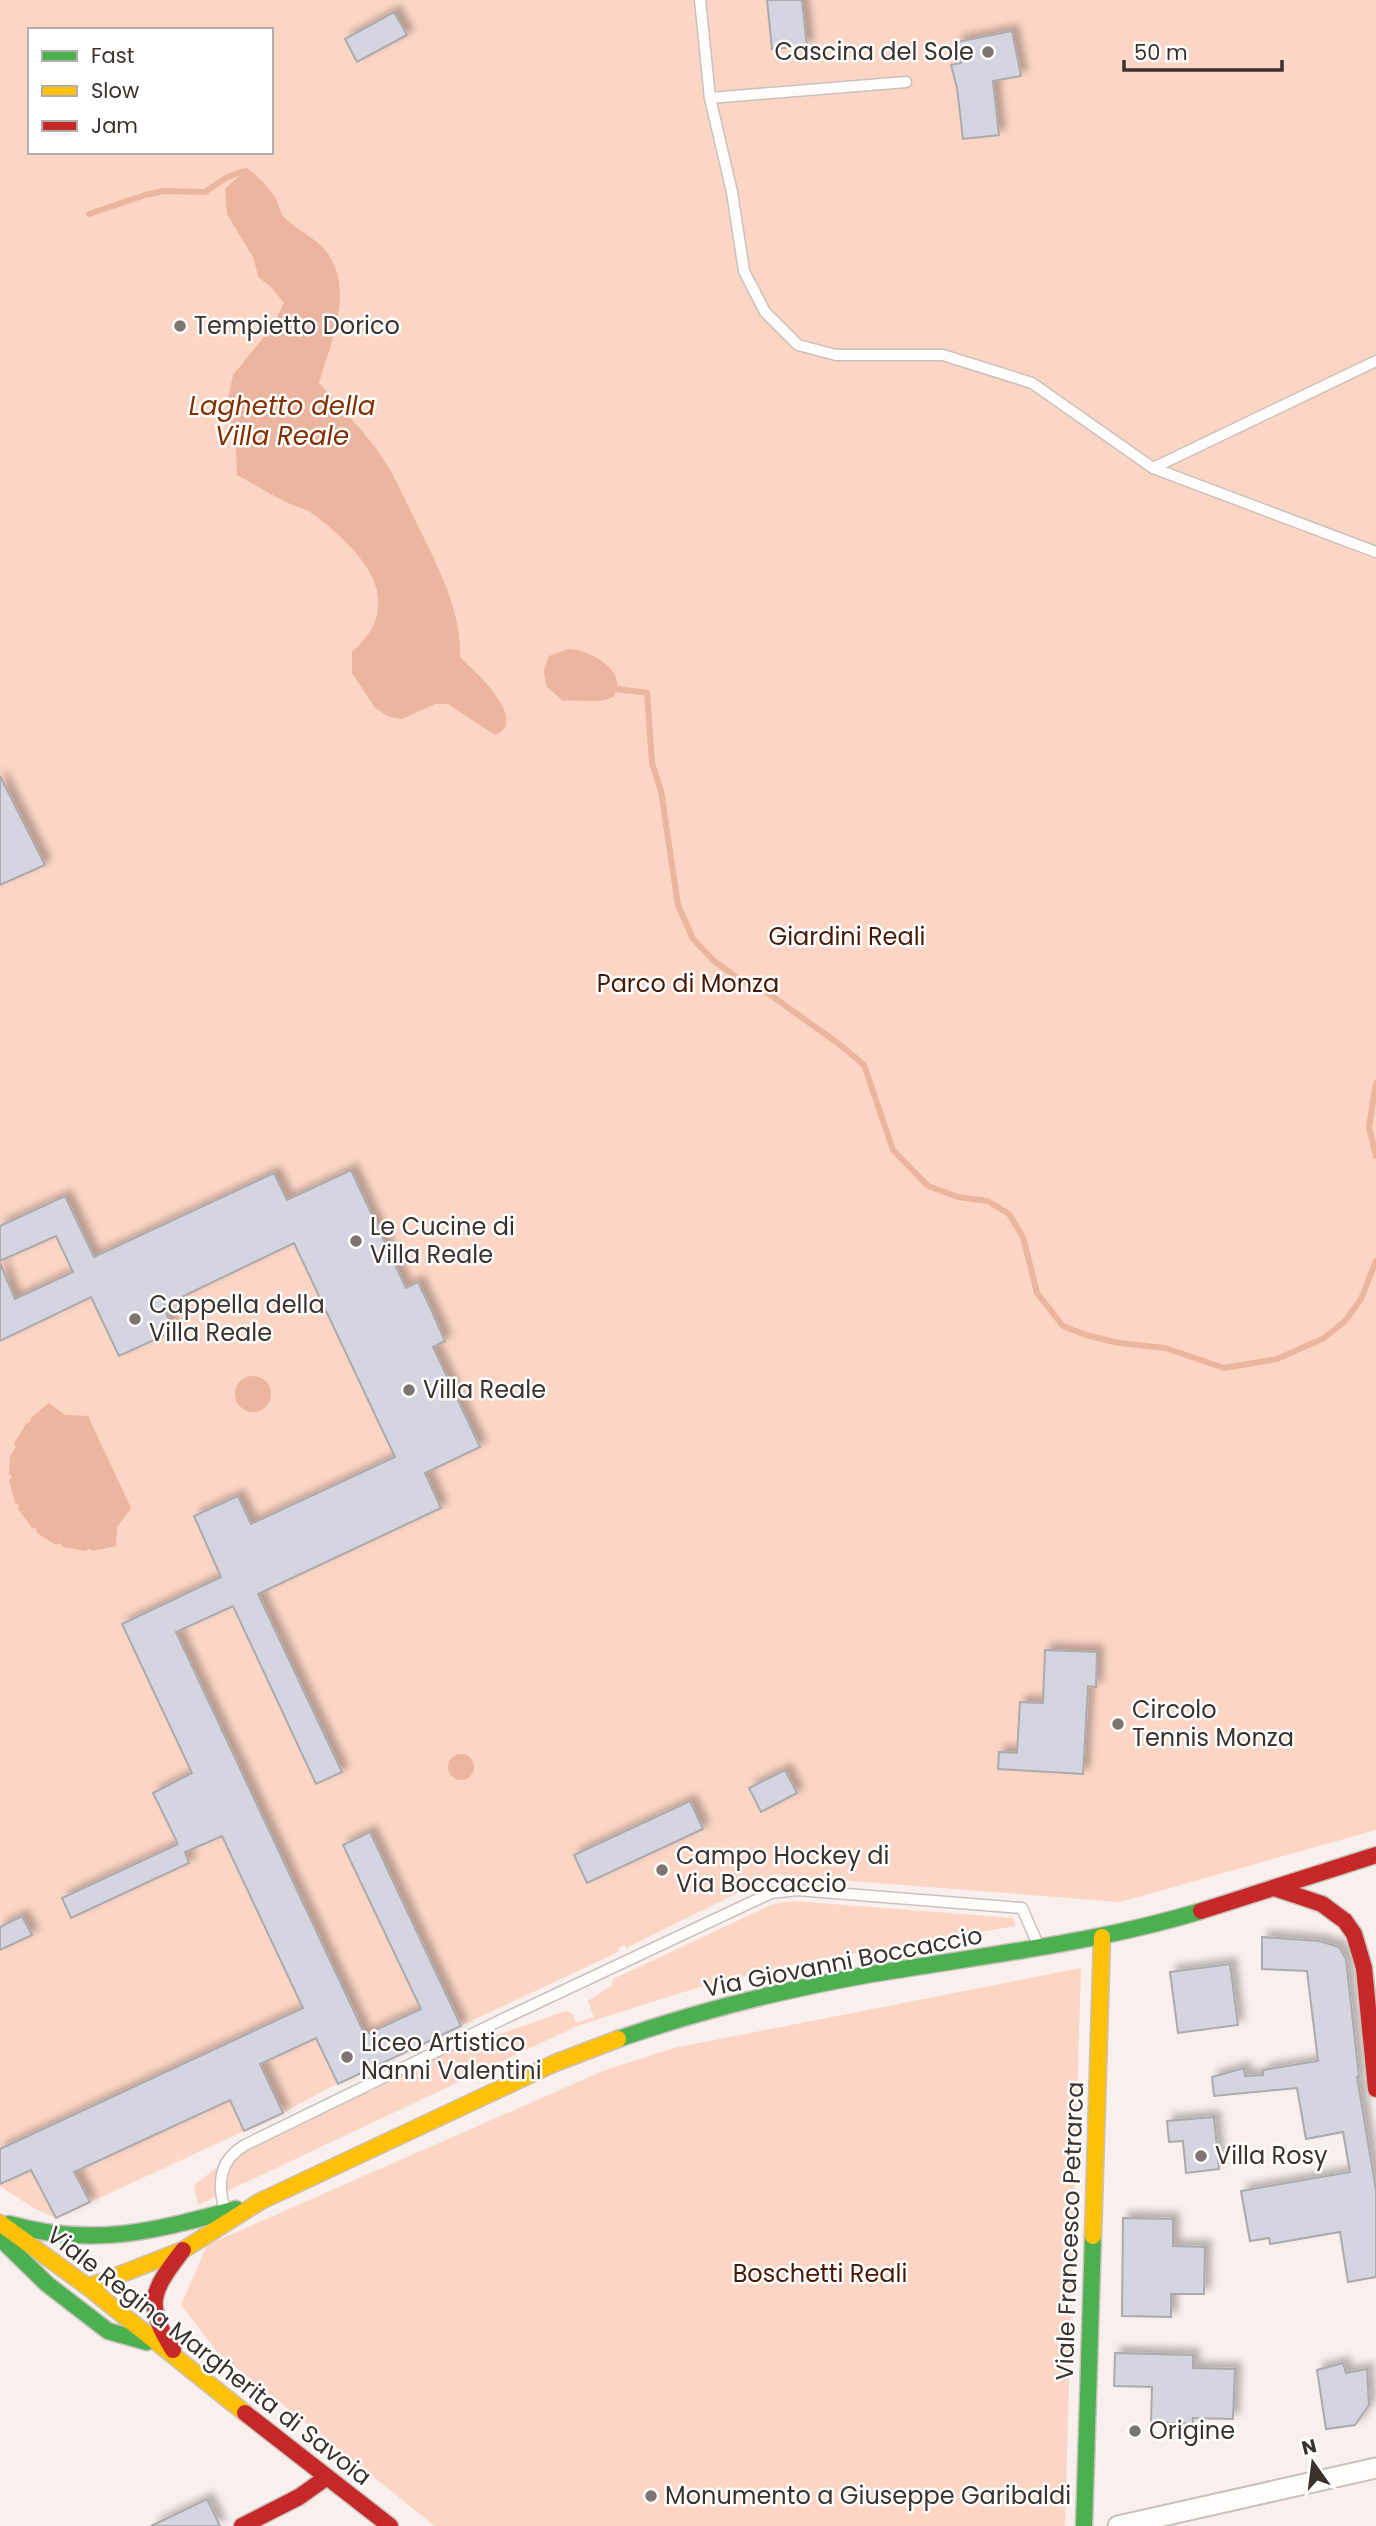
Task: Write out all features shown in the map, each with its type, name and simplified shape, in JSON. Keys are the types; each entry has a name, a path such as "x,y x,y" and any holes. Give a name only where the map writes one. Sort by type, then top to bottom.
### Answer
{"main road":[{"name":"Via Giovanni Boccaccio","path":"88,2287 184,2250 261,2201 555,2063 637,2032 790,1991 1102,1937 1188,1915 1376,1855"},
{"path":"1274,1888 1306,1896 1329,1907 1355,1932 1362,1949 1376,2089"},
{"name":"Viale Francesco Petrarca","path":"1084,2526 1102,1937"},
{"name":"Via Giovanni Boccaccio","path":"0,2221 64,2236 102,2237 156,2228 261,2201"},
{"name":"Viale Regina Margherita di Savoia","path":"0,2221 88,2287 159,2346 390,2526"},
{"path":"88,2287 156,2228"},
{"path":"0,2238 7,2248 47,2284 108,2331 159,2346"},
{"name":"Via Giovanni Boccaccio","path":"184,2250 155,2288 152,2310 163,2334 184,2365"},
{"path":"242,2526 299,2497 327,2477"}],"street":[{"path":"1118,2526 1376,2468"}],"lane":[{"path":"700,0 710,98 732,192 744,271 765,312 798,345 836,355 943,355 1032,383 1153,468 1376,552"},
{"path":"710,98 906,82"},
{"path":"1153,468 1376,361"},
{"path":"225,2212 221,2199 220,2174 233,2152 244,2145 771,1893 797,1890 1022,1908 1039,1948"}],"green space":[{"name":"Giardini Reali","path":"0,0 1376,0 1376,1830 1120,1902 774,1875 626,1948 624,1945 610,1956 338,2083 283,2113 56,2218 35,2209 0,2186"},
{"path":"794,1901 1013,1918 1016,1926 809,1961 693,1989 577,2026 198,2205 194,2185 241,2149 481,2035 503,2033 566,2011 572,2013 576,2023 594,2017 588,2001 612,1985 613,1979 773,1904"},
{"name":"Boschetti Reali","path":"1081,1968 1065,2526 435,2526 218,2353 181,2305 207,2245 605,2070 674,2048"}],"water":[{"name":"Laghetto della Villa Reale","path":"250,170 271,191 285,218 326,251 337,272 340,304 319,383 370,441 397,483 446,586 457,621 460,657 486,683 503,707 506,718 504,728 495,735 448,704 435,704 402,719 389,717 375,708 352,673 352,652 369,633 377,613 378,595 372,577 347,543 313,514 237,475 236,449 227,404 233,375 272,327 284,303 271,287 258,277 254,259 227,214 225,189"},
{"path":"568,649 596,658 612,671 617,679 613,697 594,701 563,701 546,686 544,670 549,656"},
{"path":"253,1376 266,1381 271,1394 266,1407 253,1412 240,1407 235,1394 240,1381"},
{"path":"49,1403 65,1415 88,1416 120,1484 131,1508 117,1527 116,1546 86,1551 63,1547 60,1543 56,1545 37,1533 36,1528 32,1528 18,1509 19,1505 15,1503 9,1480 12,1477 9,1473 10,1456 16,1447 14,1443 31,1418"},
{"path":"461,1754 470,1758 474,1767 470,1776 461,1780 452,1776 448,1767 452,1758"}],"building":[{"path":"767,0 802,0 807,46 772,49"},
{"path":"394,12 407,35 357,62 345,39"},
{"path":"1012,31 1021,76 993,81 999,135 963,139 957,88 951,65 961,63 957,42"},
{"path":"0,776 45,865 0,885"},
{"path":"351,1170 406,1288 418,1282 431,1309 445,1341 433,1347 480,1447 425,1473 441,1508 258,1594 342,1772 316,1784 233,1606 176,1632 365,2035 421,2009 343,1845 370,1832 461,2026 338,2084 316,2038 260,2064 283,2113 244,2131 230,2100 74,2172 90,2202 56,2218 31,2170 0,2184 0,2149 303,2008 222,1836 185,1852 189,1863 71,1918 62,1898 178,1844 153,1793 192,1773 122,1624 221,1577 194,1516 238,1496 251,1524 395,1457 294,1243 163,1306 174,1331 119,1356 91,1297 0,1341 0,1263 15,1299 73,1272 56,1236 0,1261 0,1226 65,1196 94,1257 274,1173 287,1200"},
{"path":"1045,1650 1097,1652 1096,1687 1088,1686 1083,1774 998,1769 999,1752 1017,1753 1020,1702 1043,1703"},
{"path":"785,1770 797,1793 761,1812 749,1788"},
{"path":"690,1801 703,1829 587,1883 574,1855"},
{"path":"22,1916 32,1935 0,1950 0,1927"},
{"path":"1262,1937 1319,1941 1339,1947 1346,1959 1357,2077 1376,2190 1376,2277 1348,2282 1340,2232 1270,2244 1269,2238 1250,2241 1241,2191 1350,2172 1343,2132 1306,2139 1297,2088 1214,2096 1212,2077 1244,2068 1245,2076 1263,2075 1263,2070 1318,2061 1307,1971 1262,1969"},
{"path":"1230,1964 1238,2025 1178,2033 1170,1972"},
{"name":"Villa Rosy","path":"1214,2117 1219,2169 1186,2173 1183,2141 1169,2142 1167,2121"},
{"path":"1123,2218 1173,2219 1173,2246 1205,2247 1204,2294 1171,2294 1171,2317 1122,2316"},
{"path":"1115,2353 1193,2355 1193,2368 1235,2369 1233,2419 1193,2418 1193,2424 1151,2422 1152,2387 1114,2386"},
{"path":"1343,2363 1346,2373 1367,2369 1369,2405 1355,2425 1326,2429 1317,2370"},
{"path":"207,2499 220,2526 151,2526"}],"waterway":[{"path":"89,214 164,191 205,192 229,177 246,171"},
{"path":"611,686 647,693 652,763 661,791 678,905 693,939 714,961 743,982 765,991 864,1065 893,1150 928,1186 958,1197 988,1201 1009,1214 1023,1237 1037,1293 1063,1326 1119,1343 1165,1348 1224,1368 1277,1359 1324,1338 1345,1321 1361,1299 1376,1261"},
{"path":"1376,1083 1369,1127 1376,1156"}],"traffic: fast":[{"path":"618,2039 710,2010 803,1987 1076,1941 1201,1911"},
{"path":"9,2224 68,2235 96,2236 150,2230 236,2209"},
{"path":"1084,2526 1093,2236"},
{"path":"1,2239 47,2284 108,2331 147,2342"}],"traffic: slow":[{"path":"1093,2236 1102,1937"},
{"path":"88,2287 183,2250 261,2201 555,2063 618,2039"},
{"path":"0,2223 88,2287 245,2413"}],"traffic: jam":[{"path":"1201,1911 1376,1855"},
{"path":"1274,1888 1322,1904 1345,1921 1354,1934 1364,1968 1376,2089"},
{"path":"173,2350 158,2320 155,2298 164,2277 183,2250"},
{"path":"245,2413 390,2526"},
{"path":"242,2526 299,2497 327,2477"}],"place":[{"name":"Cascina del Sole","path":"988,52"},
{"name":"Tempietto Dorico","path":"180,326"},
{"name":"Le Cucine di Villa Reale","path":"356,1241"},
{"name":"Cappella della Villa Reale","path":"135,1319"},
{"name":"Villa Reale","path":"409,1390"},
{"name":"Circolo Tennis Monza","path":"1118,1724"},
{"name":"Campo Hockey di Via Boccaccio","path":"662,1870"},
{"name":"Liceo Artistico Nanni Valentini","path":"347,2057"},
{"name":"Villa Rosy","path":"1201,2156"},
{"name":"Origine","path":"1135,2431"},
{"name":"Monumento a Giuseppe Garibaldi","path":"651,2496"}],"park label":[{"name":"Parco di Monza","path":"688,984"}]}
